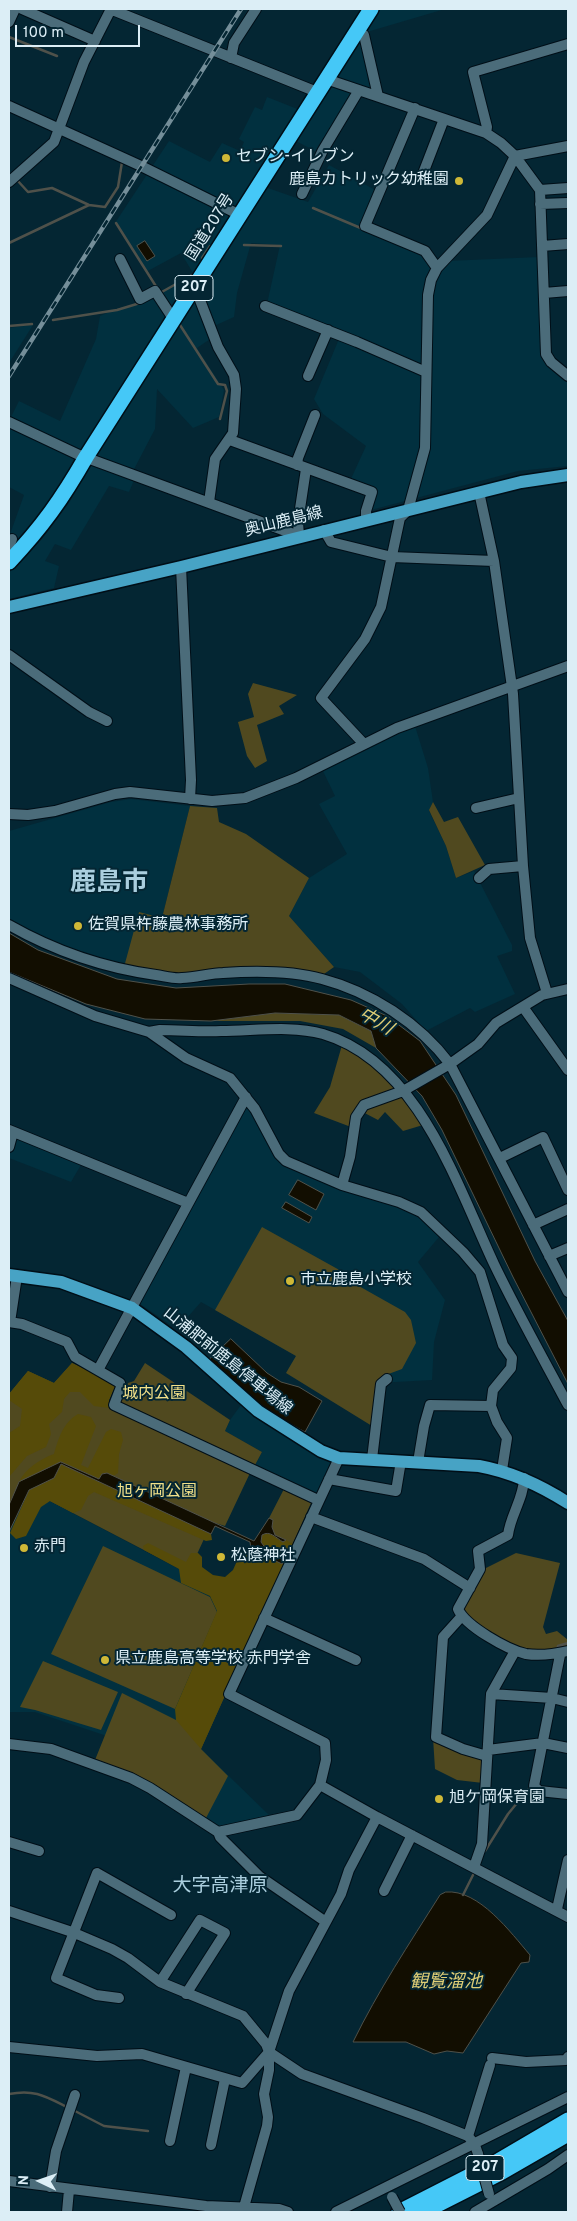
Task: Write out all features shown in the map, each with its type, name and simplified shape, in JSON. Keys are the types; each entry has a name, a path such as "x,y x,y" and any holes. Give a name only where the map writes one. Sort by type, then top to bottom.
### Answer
{"highway":[{"name":"国道207号","path":"11,550 39,530 62,498 86,457 371,9"},
{"name":"207","path":"400,2212 493,2164 568,2120"},
{"name":"207","path":"423,2212 502,2172 568,2134"}],"main road":[{"name":"奥山鹿島線","path":"9,608 521,482 568,475"},
{"name":"山浦肥前鹿島停車場線","path":"13,1276 61,1282 132,1308 186,1347 258,1412 321,1451 339,1458 479,1466 502,1470 524,1478 568,1503"}],"street":[{"path":"9,22 15,9"},
{"path":"22,9 95,41"},
{"path":"10,179 54,142 84,62 111,9 317,92"},
{"path":"231,58 234,43 256,9"},
{"path":"356,30 364,35 378,96"},
{"path":"486,133 487,127 473,72 568,44"},
{"path":"326,79 486,133 515,156 540,190 546,354 551,362 568,376"},
{"path":"302,194 323,150 359,90"},
{"path":"9,106 142,166 240,215"},
{"path":"415,108 366,226 425,251 438,268"},
{"path":"422,176 444,118"},
{"path":"515,156 568,146"},
{"path":"363,743 321,698 369,631 381,607 400,518 408,510 425,448 428,287 438,268 487,215 515,156"},
{"path":"540,190 568,188"},
{"path":"540,204 568,203"},
{"path":"542,246 568,244"},
{"path":"120,259 140,299 155,291 174,320"},
{"path":"192,291 198,296 218,346 234,375 236,389 233,433 230,440 215,459 208,502"},
{"path":"544,293 568,291"},
{"path":"266,306 426,372"},
{"path":"308,376 328,330"},
{"path":"9,422 86,457 299,536 298,522 302,467 298,458 315,415"},
{"path":"230,440 372,492 366,511 366,520"},
{"path":"479,492 494,561 511,686 523,866 530,938 547,993"},
{"path":"324,530 332,542 392,557 494,561"},
{"path":"181,567 191,780 190,798"},
{"path":"9,655 81,707 107,721"},
{"path":"9,814 28,815 55,812 115,794 130,792 229,801 245,798 296,778 363,743 438,712 568,666"},
{"path":"476,808 519,798"},
{"path":"479,878 489,869 523,866"},
{"path":"9,925 58,949 123,971 181,978 223,973 295,974 322,979 372,1000 399,1015 437,1047 450,1064 568,1292"},
{"path":"9,978 95,1016 149,1032 186,1058 230,1078 255,1109 279,1154 286,1161 342,1185 399,1202 421,1212 462,1252 480,1272 503,1345 512,1358 511,1368 494,1390 491,1406 507,1438 502,1470"},
{"path":"342,1185 350,1157 356,1117 360,1110 371,1102 403,1091 450,1064 478,1044 496,1023 547,993 568,989"},
{"path":"523,1007 568,1070"},
{"path":"149,1032 160,1030 300,1030 322,1034 348,1044 387,1071 403,1091 436,1141 511,1298 568,1405"},
{"path":"98,1370 246,1097"},
{"path":"9,1147 11,1131 188,1203"},
{"path":"500,1158 543,1137 568,1190"},
{"path":"533,1225 568,1209"},
{"path":"549,1256 568,1248"},
{"path":"13,1276 9,1322 22,1324 67,1342 75,1357 120,1383 121,1387 114,1405 318,1500"},
{"path":"372,1460 381,1384 386,1379"},
{"path":"418,1462 424,1426 430,1405 491,1406"},
{"path":"218,1832 297,1815 320,1784 326,1760 325,1743 229,1694 339,1458"},
{"path":"329,1480 396,1491 402,1461"},
{"path":"524,1478 524,1488 510,1521 508,1535 478,1551 480,1569 458,1609 461,1617 489,1637 515,1651 527,1654 564,1653 552,1698 534,1786 536,1789 568,1794"},
{"path":"311,1517 424,1559 470,1588"},
{"path":"461,1617 443,1637 436,1737 463,1749 488,1753 543,1743 568,1748"},
{"path":"264,1618 356,1660"},
{"path":"476,1869 482,1844 491,1694 515,1651"},
{"path":"491,1694 552,1698 568,1702"},
{"path":"9,1744 51,1749 131,1778 150,1788 218,1832 220,1837 259,1876 326,1922"},
{"path":"320,1784 377,1817 557,1909 568,1917"},
{"path":"244,2207 267,2126 268,2116 264,2094 269,2070 269,2052 289,1991 341,1894 349,1870 377,1817"},
{"path":"384,1891 412,1835"},
{"path":"9,1842 39,1851"},
{"path":"557,1909 568,1860"},
{"path":"119,1998 96,1995 56,1978 72,1932 97,1873 171,1915"},
{"path":"9,1911 72,1932 128,1958 160,1982 242,2016 266,2044 269,2052 302,2074 468,2136 476,2149 491,2203"},
{"path":"160,1982 200,1920 225,1934 186,1994"},
{"path":"9,2047 97,2056 142,2054 242,2084 269,2052"},
{"path":"468,2136 491,2062 566,2060 568,2057"},
{"path":"170,2141 186,2067"},
{"path":"211,2145 225,2078"},
{"path":"50,2187 56,2151 75,2095"},
{"path":"336,2212 476,2149 568,2097"},
{"path":"475,2212 568,2155"},
{"path":"9,2181 206,2206 283,2211"},
{"path":"67,2212 69,2190"},
{"path":"392,2197 400,2212"}],"shaded area":[{"path":"377,9 445,9 367,32 380,93 356,87 315,151 294,140"},
{"path":"267,97 300,110 194,273 52,500 31,526 9,548 9,537 24,495 9,487 9,416 11,417 19,401 60,421 96,339 100,316 141,302 193,273 181,253 146,272 115,223 169,141 210,162 222,143 240,151 244,142 239,139 255,107 262,110"},
{"path":"329,165 377,191 362,227 423,253 439,270 447,261 539,257 542,350 568,379 568,466 518,471 371,510 376,491 350,481 366,446 323,414 314,399 341,334 267,304 280,245 251,243 237,293 234,317 214,326 216,335 197,348 224,390 219,417 193,428 157,389 155,429 131,475 135,478 129,492 109,486 71,550 55,544 45,561 59,566 54,588 9,599 9,573 42,539 69,503 100,447 265,187 308,202"},
{"path":"33,325 9,363 9,328"},
{"path":"415,726 428,768 433,802 429,811 446,846 456,878 474,871 512,945 512,951 497,956 515,994 475,1012 470,1008 426,1031 402,1004 360,972 334,967 289,916 309,878 347,854 319,804 335,796 322,769"},
{"path":"131,799 190,806 162,918 124,967 59,945 9,921 9,831 111,802"},
{"name":"市立鹿島小学校","path":"248,1108 278,1159 421,1216 439,1237 418,1262 445,1300 434,1342 432,1380 377,1383 286,1373 296,1356 201,1302 177,1329 137,1302 243,1109"},
{"path":"9,1127 86,1156 71,1182 9,1158"},
{"path":"72,1363 116,1384 109,1400 109,1408 94,1406 80,1392 70,1392 64,1399 62,1412 49,1424 51,1434 46,1447 27,1456 9,1477 9,1433 20,1426 22,1409 9,1400 9,1394 28,1371 54,1383"},
{"path":"241,1405 285,1435 335,1460 317,1493 255,1465 262,1452 225,1431 230,1420"},
{"path":"78,1414 91,1417 96,1426 81,1465 88,1468 106,1432 111,1429 121,1432 123,1440 119,1454 118,1473 113,1476 106,1473 102,1474 99,1479 61,1462 19,1482 34,1465 54,1454 65,1426"},
{"path":"61,1464 211,1534 212,1540 206,1541 94,1492 88,1496 81,1510 73,1513 50,1501 41,1507 26,1536 16,1539 10,1533 29,1490 54,1478"},
{"name":"県立鹿島高等学校 赤門学舎","path":"23,1487 179,1569 223,1608 201,1749 270,1816 219,1827 155,1785 132,1773 104,1735 35,1712 9,1712 9,1520"},
{"path":"270,1533 283,1542 286,1540 293,1544 201,1749 176,1720 175,1709 217,1611 210,1596 181,1583 179,1569 144,1550 143,1546 148,1543 186,1562 191,1553 198,1553 202,1557 202,1567 213,1575 225,1577 233,1570 240,1554 251,1549 282,1564 284,1558 266,1549 261,1542 262,1535"}],"green space":[{"path":"253,683 297,695 279,706 284,714 257,725 267,761 255,768 247,756 238,722 254,717 248,694"},
{"path":"433,802 444,822 458,817 485,865 456,878 446,846 429,810"},
{"path":"190,806 217,808 219,822 246,834 309,878 289,916 334,967 324,974 182,975 124,967 139,912 162,918"},
{"path":"275,1013 339,1015 371,1031 376,1048 343,1029 300,1021 211,1021"},
{"path":"342,1045 384,1073 423,1125 403,1131 385,1112 378,1120 357,1109 351,1127 314,1113 330,1087"},
{"path":"262,1227 343,1272 341,1276 405,1312 411,1320 416,1343 402,1369 383,1376 372,1426 286,1373 296,1356 215,1310"},
{"name":"旭ヶ岡公園","path":"72,1363 116,1384 109,1400 109,1408 250,1473 225,1526 215,1523 208,1540 204,1539 192,1565 234,1586 284,1489 311,1503 201,1749 228,1776 206,1818 155,1785 132,1773 95,1760 122,1693 176,1720 223,1609 211,1585 23,1487 9,1520 9,1394 28,1371 54,1383"},
{"name":"城内公園","path":"145,1363 230,1420 225,1431 262,1452 255,1465 120,1403 128,1383 134,1381"},
{"path":"103,1546 210,1597 217,1612 175,1709 51,1654"},
{"path":"516,1553 560,1563 543,1627 546,1634 557,1631 568,1640 568,1648 543,1652 517,1649 498,1639 464,1616 462,1609 482,1570"},
{"path":"43,1661 118,1692 101,1730 20,1707"},
{"path":"433,1738 484,1757 483,1783 457,1780 435,1769"}],"water":[{"path":"145,241 155,256 147,261 137,246"},
{"name":"中川","path":"9,933 38,950 117,979 176,988 285,984 351,1000 387,1016 420,1041 456,1095 535,1261 568,1321 568,1384 513,1277 442,1130 422,1096 376,1048 371,1031 339,1015 275,1013 211,1021 145,1019 86,1004 9,972"},
{"path":"298,1180 324,1194 316,1210 289,1195"},
{"path":"286,1202 312,1217 309,1223 282,1208"},
{"path":"231,1339 267,1373 281,1382 299,1387 322,1401 305,1432 267,1411 209,1360"},
{"path":"61,1462 99,1479 102,1474 107,1473 254,1541 269,1518 273,1520 272,1527 275,1535 286,1540 283,1542 268,1533 262,1535 261,1542 266,1549 285,1558 282,1564 251,1549 250,1542 215,1526 211,1534 61,1464 54,1478 29,1490 9,1532 9,1505 19,1482"},
{"name":"観覧溜池","path":"446,1892 470,1897 493,1914 530,1955 529,1962 521,1963 463,2053 447,2051 434,2054 406,2042 353,2042 405,1950 440,1895"}],"waterway":[{"path":"9,37 57,56"},
{"path":"17,180 28,192 52,188 89,205 105,207 118,187 122,162"},
{"path":"9,243 89,205"},
{"path":"313,208 363,229"},
{"path":"116,223 157,288"},
{"path":"244,245 281,246"},
{"path":"202,258 210,246"},
{"path":"160,293 192,275"},
{"path":"53,320 117,310 140,303"},
{"path":"9,326 32,324"},
{"path":"180,325 218,384 225,385 227,391 220,419"},
{"path":"557,1650 558,1646 568,1643"},
{"path":"485,1851 508,1814 531,1786"},
{"path":"463,1895 475,1871"},
{"path":"9,2094 26,2092 39,2094 67,2107"},
{"path":"75,2111 104,2126 148,2131"}],"railway":[{"path":"9,376 241,9"}],"place":[{"name":"セブン-イレブン","path":"226,158"},
{"name":"鹿島カトリック幼稚園","path":"459,181"},
{"name":"佐賀県杵藤農林事務所","path":"78,926"},
{"name":"市立鹿島小学校","path":"290,1281"},
{"name":"赤門","path":"24,1548"},
{"name":"松蔭神社","path":"221,1557"},
{"name":"県立鹿島高等学校 赤門学舎","path":"105,1660"},
{"name":"旭ケ岡保育園","path":"439,1799"}],"district":[{"name":"鹿島市","path":"109,885"},
{"name":"大字高津原","path":"220,1887"}]}
